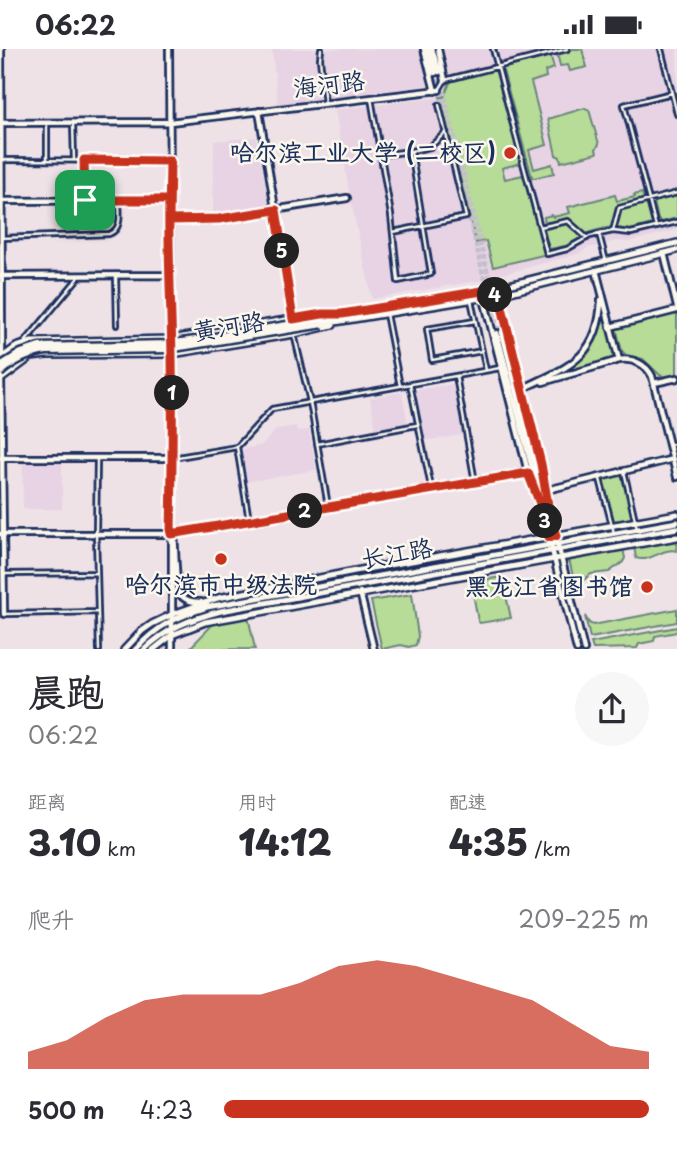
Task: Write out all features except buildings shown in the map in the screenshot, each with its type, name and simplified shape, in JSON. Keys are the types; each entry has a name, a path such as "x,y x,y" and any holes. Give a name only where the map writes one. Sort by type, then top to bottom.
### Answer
{"highway":[{"path":"0,366 21,353 39,347 167,344 323,321"},
{"path":"0,373 27,355 46,351 169,349 323,321"}],"main road":[{"name":"黄河路","path":"498,291 677,243"},
{"name":"黄河路","path":"323,321 498,291 677,250"},
{"name":"黄河路","path":"1,354 31,342 171,339 322,314 343,318 386,314 471,300 483,294"},
{"name":"黄河路","path":"0,380 31,357 172,354 324,328 343,318"},
{"path":"124,649 147,627 202,603 355,571 554,543 612,525 677,514"},
{"name":"长江路","path":"144,649 173,628 221,611 359,586 554,543 677,522"},
{"name":"长江路","path":"554,543 677,528"},
{"path":"153,649 172,635 205,622 359,586 677,537"},
{"name":"长江路","path":"135,649 173,617 207,607 359,586"}],"street":[{"path":"1,49 0,380 4,614 97,612"},
{"path":"169,49 172,649"},
{"path":"320,49 325,103"},
{"path":"431,49 437,73"},
{"path":"431,49 446,80"},
{"path":"431,49 437,90"},
{"path":"493,49 547,254 567,249 599,234 613,231 631,233 677,222"},
{"path":"437,90 446,80 567,49"},
{"path":"661,49 677,114"},
{"name":"海河路","path":"0,123 170,122 437,90"},
{"path":"656,227 624,105 672,93"},
{"path":"371,98 393,232 398,281 431,274 411,151"},
{"path":"393,232 466,217 439,104"},
{"path":"259,111 293,319"},
{"path":"47,123 47,160"},
{"path":"73,123 75,160"},
{"path":"381,155 430,148 446,132"},
{"path":"1,160 170,161"},
{"path":"84,160 85,200"},
{"path":"613,231 619,208 677,193"},
{"path":"169,220 219,219 347,198"},
{"path":"1,238 109,234 115,232 118,227 120,200"},
{"path":"1,201 169,200"},
{"path":"540,227 568,221 587,238"},
{"path":"599,234 606,261"},
{"path":"610,327 677,308 664,253"},
{"path":"596,270 619,360"},
{"path":"1,276 170,275"},
{"path":"23,344 80,276"},
{"path":"116,276 117,325"},
{"path":"498,291 525,387 547,490 554,543"},
{"path":"525,387 569,365 590,344 599,325 601,292"},
{"path":"483,294 528,473 554,543 584,649"},
{"path":"471,300 486,370"},
{"path":"386,314 400,386"},
{"path":"475,321 427,329 432,360 482,351"},
{"path":"541,506 500,332 548,505"},
{"path":"294,334 310,402 328,507"},
{"path":"525,387 619,360 631,360 645,367 654,383 677,477"},
{"path":"1,458 172,458 237,447 272,409 502,367"},
{"path":"456,376 475,482"},
{"path":"654,383 677,378"},
{"path":"410,384 431,489"},
{"path":"317,444 418,425"},
{"path":"670,445 677,443"},
{"path":"237,447 249,521"},
{"path":"97,458 99,649"},
{"path":"547,490 673,459"},
{"path":"624,471 637,529"},
{"path":"2,534 173,534 528,473"},
{"path":"600,477 614,533"},
{"path":"173,534 177,589 183,599 202,603"},
{"path":"558,557 577,649"},
{"path":"355,571 373,649"},
{"path":"4,574 97,573"}],"shaded area":[{"path":"272,49 420,49 429,85 278,105"},
{"name":"哈尔滨工业大学 (二校区)","path":"443,49 677,49 677,230 588,248 578,254 477,281 372,299 335,110 443,97 451,80"},
{"path":"256,137 269,205 213,214 214,141"},
{"path":"454,384 462,435 423,441 415,390"},
{"path":"402,392 408,425 376,430 370,398"},
{"path":"296,426 297,431 309,430 316,470 245,482 240,450 262,445 277,429"},
{"path":"23,462 62,462 62,509 23,509"}],"green space":[{"path":"582,49 587,67 570,71 568,65 560,66 557,53"},
{"path":"550,54 554,68 545,71 546,77 531,82 547,145 529,150 534,169 552,164 554,173 534,178 502,67"},
{"path":"497,68 521,163 502,168 505,179 523,175 547,254 493,267 486,241 476,243 440,97 444,97 451,80"},
{"path":"585,108 589,110 599,144 597,153 561,162 556,155 548,119"},
{"path":"642,193 644,200 617,207 612,227 587,234 569,219 545,225 544,217 570,213 568,207 615,195 617,201"},
{"path":"677,196 677,218 662,222 658,220 654,201"},
{"path":"645,203 652,224 630,230 617,228 621,210"},
{"path":"569,223 582,237 566,246 549,249 544,229"},
{"path":"604,311 613,341 612,359 570,371 592,345"},
{"path":"677,313 677,375 660,375 643,359 626,355 622,351 616,328"},
{"path":"621,474 633,518 614,521 603,479"},
{"path":"677,538 677,551 636,558 634,547"},
{"path":"623,549 623,562 609,572 591,574 575,585 569,559"},
{"path":"502,577 511,618 480,623 471,582"},
{"path":"412,594 418,636 416,645 382,649 371,601"},
{"path":"677,609 677,622 590,638 585,616 593,625"},
{"path":"248,616 255,649 189,649 213,624"},
{"path":"677,627 677,632 655,636 654,641 639,644 637,648 593,649 591,643"}],"tunnel":[{"path":"439,72 502,332"},
{"path":"435,73 497,333"}],"place":[{"name":"哈尔滨工业大学 (二校区)","path":"510,153"},
{"name":"哈尔滨市中级法院","path":"221,559"},
{"name":"黑龙江省图书馆","path":"647,587"}],"route":[{"path":"85,200 84,160 170,161 169,220 219,219 276,210 293,319 342,314 482,291 484,297 499,295 556,536 549,537 528,473 171,534 172,354 170,275 169,220 169,200 85,200"}]}
